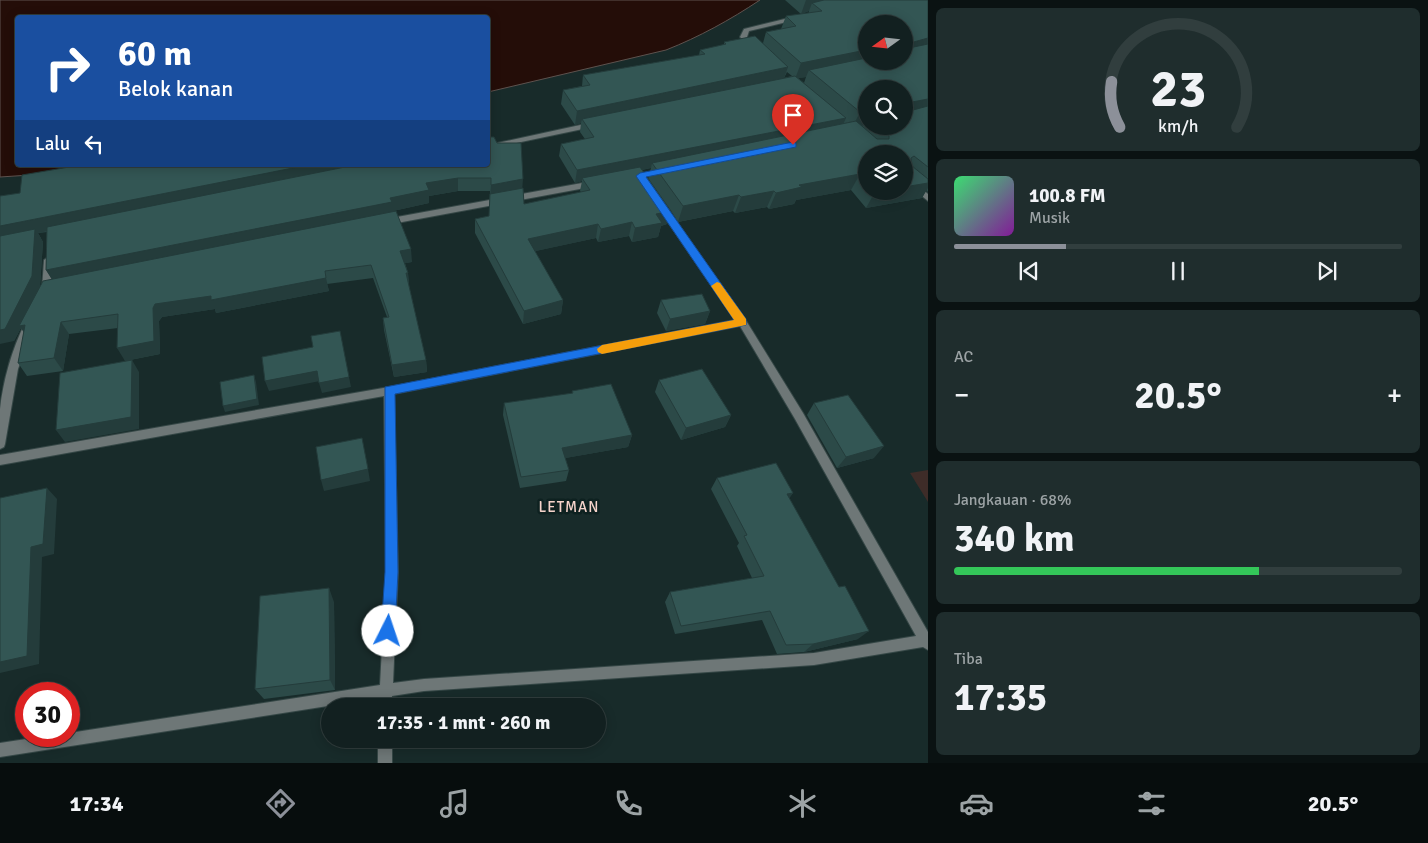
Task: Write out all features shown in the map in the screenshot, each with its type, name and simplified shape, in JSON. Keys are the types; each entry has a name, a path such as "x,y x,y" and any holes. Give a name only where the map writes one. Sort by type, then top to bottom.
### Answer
{"street":[{"path":"757,50 743,37 746,30 810,15"},
{"path":"490,147 602,123"},
{"path":"374,224 601,183"},
{"path":"913,185 928,198"},
{"path":"0,750 424,685 814,659 927,641 799,416 742,322 657,200"},
{"path":"48,253 49,291"},
{"path":"0,444 8,391 17,355 34,313"},
{"path":"0,460 389,391 742,322"},
{"path":"385,698 392,572 389,391"},
{"path":"385,748 385,763"}],"shaded area":[{"path":"0,0 760,0 714,28 666,50 490,92 490,15 15,15 15,167 95,167 91,171 0,177"},
{"path":"928,470 928,502 910,473"}],"building":[{"path":"824,0 928,0 928,38 913,42 913,15 858,15 858,52 801,63 766,32 796,26 786,16 822,11 812,3"},
{"path":"755,36 788,67 577,111 563,90 590,85 583,75 705,54 700,50 726,44 724,42"},
{"path":"928,44 928,99 913,102 913,80 858,80 858,110 809,70 858,60 858,70 913,70 913,47"},
{"path":"795,76 846,118 577,170 561,144 594,137 582,119"},
{"path":"928,106 928,167 913,157 913,145 858,145 858,174 799,185 802,187 776,193 774,191 741,197 739,195 683,206 652,163 856,121 858,123 858,135 872,135 877,139 889,139 888,135 913,135 913,110"},
{"path":"490,137 494,137 497,143 521,143 523,179 491,185 491,178 458,178 426,183 429,190 390,198 392,202 46,270 47,227 345,167 490,167"},
{"path":"69,167 298,167 0,226 0,196 20,193 22,175"},
{"path":"640,167 671,211 656,214 662,223 635,228 632,222 601,229 598,224 528,239 563,300 524,311 475,219 489,216 490,194 523,188 524,204 590,190 582,178"},
{"path":"913,167 928,179 928,183 913,186"},
{"path":"396,211 411,249 400,251 408,273 406,273 426,360 392,365 383,318 389,317 371,265 325,271 326,278 211,300 211,296 155,304 153,308 154,341 117,348 118,314 61,322 54,358 18,363 25,325 19,326 43,281"},
{"path":"35,229 32,276 5,329 0,330 0,236"},
{"path":"702,294 710,311 670,319 661,300"},
{"path":"340,331 349,377 319,383 317,371 265,381 262,357 313,347 311,336"},
{"path":"132,360 131,417 56,430 60,373"},
{"path":"702,369 731,415 686,428 659,380"},
{"path":"254,375 257,399 223,406 220,382"},
{"path":"611,384 632,435 562,448 569,470 521,477 504,403 573,393 572,391"},
{"path":"848,395 884,446 846,457 814,403"},
{"path":"362,438 368,469 321,480 316,447"},
{"path":"776,463 793,493 787,494 839,587 845,586 869,631 813,644 786,645 770,611 681,626 670,592 764,576 744,536 747,535 717,478"},
{"path":"47,488 43,544 31,547 27,656 0,662 0,498"},
{"path":"329,588 330,680 255,689 260,596"}],"slow traffic":[{"path":"602,349 742,322 717,286"}],"district":[{"name":"LETMAN","path":"569,507"}],"route":[{"path":"388,631 392,572 389,391 742,322 640,176 793,145"}]}
